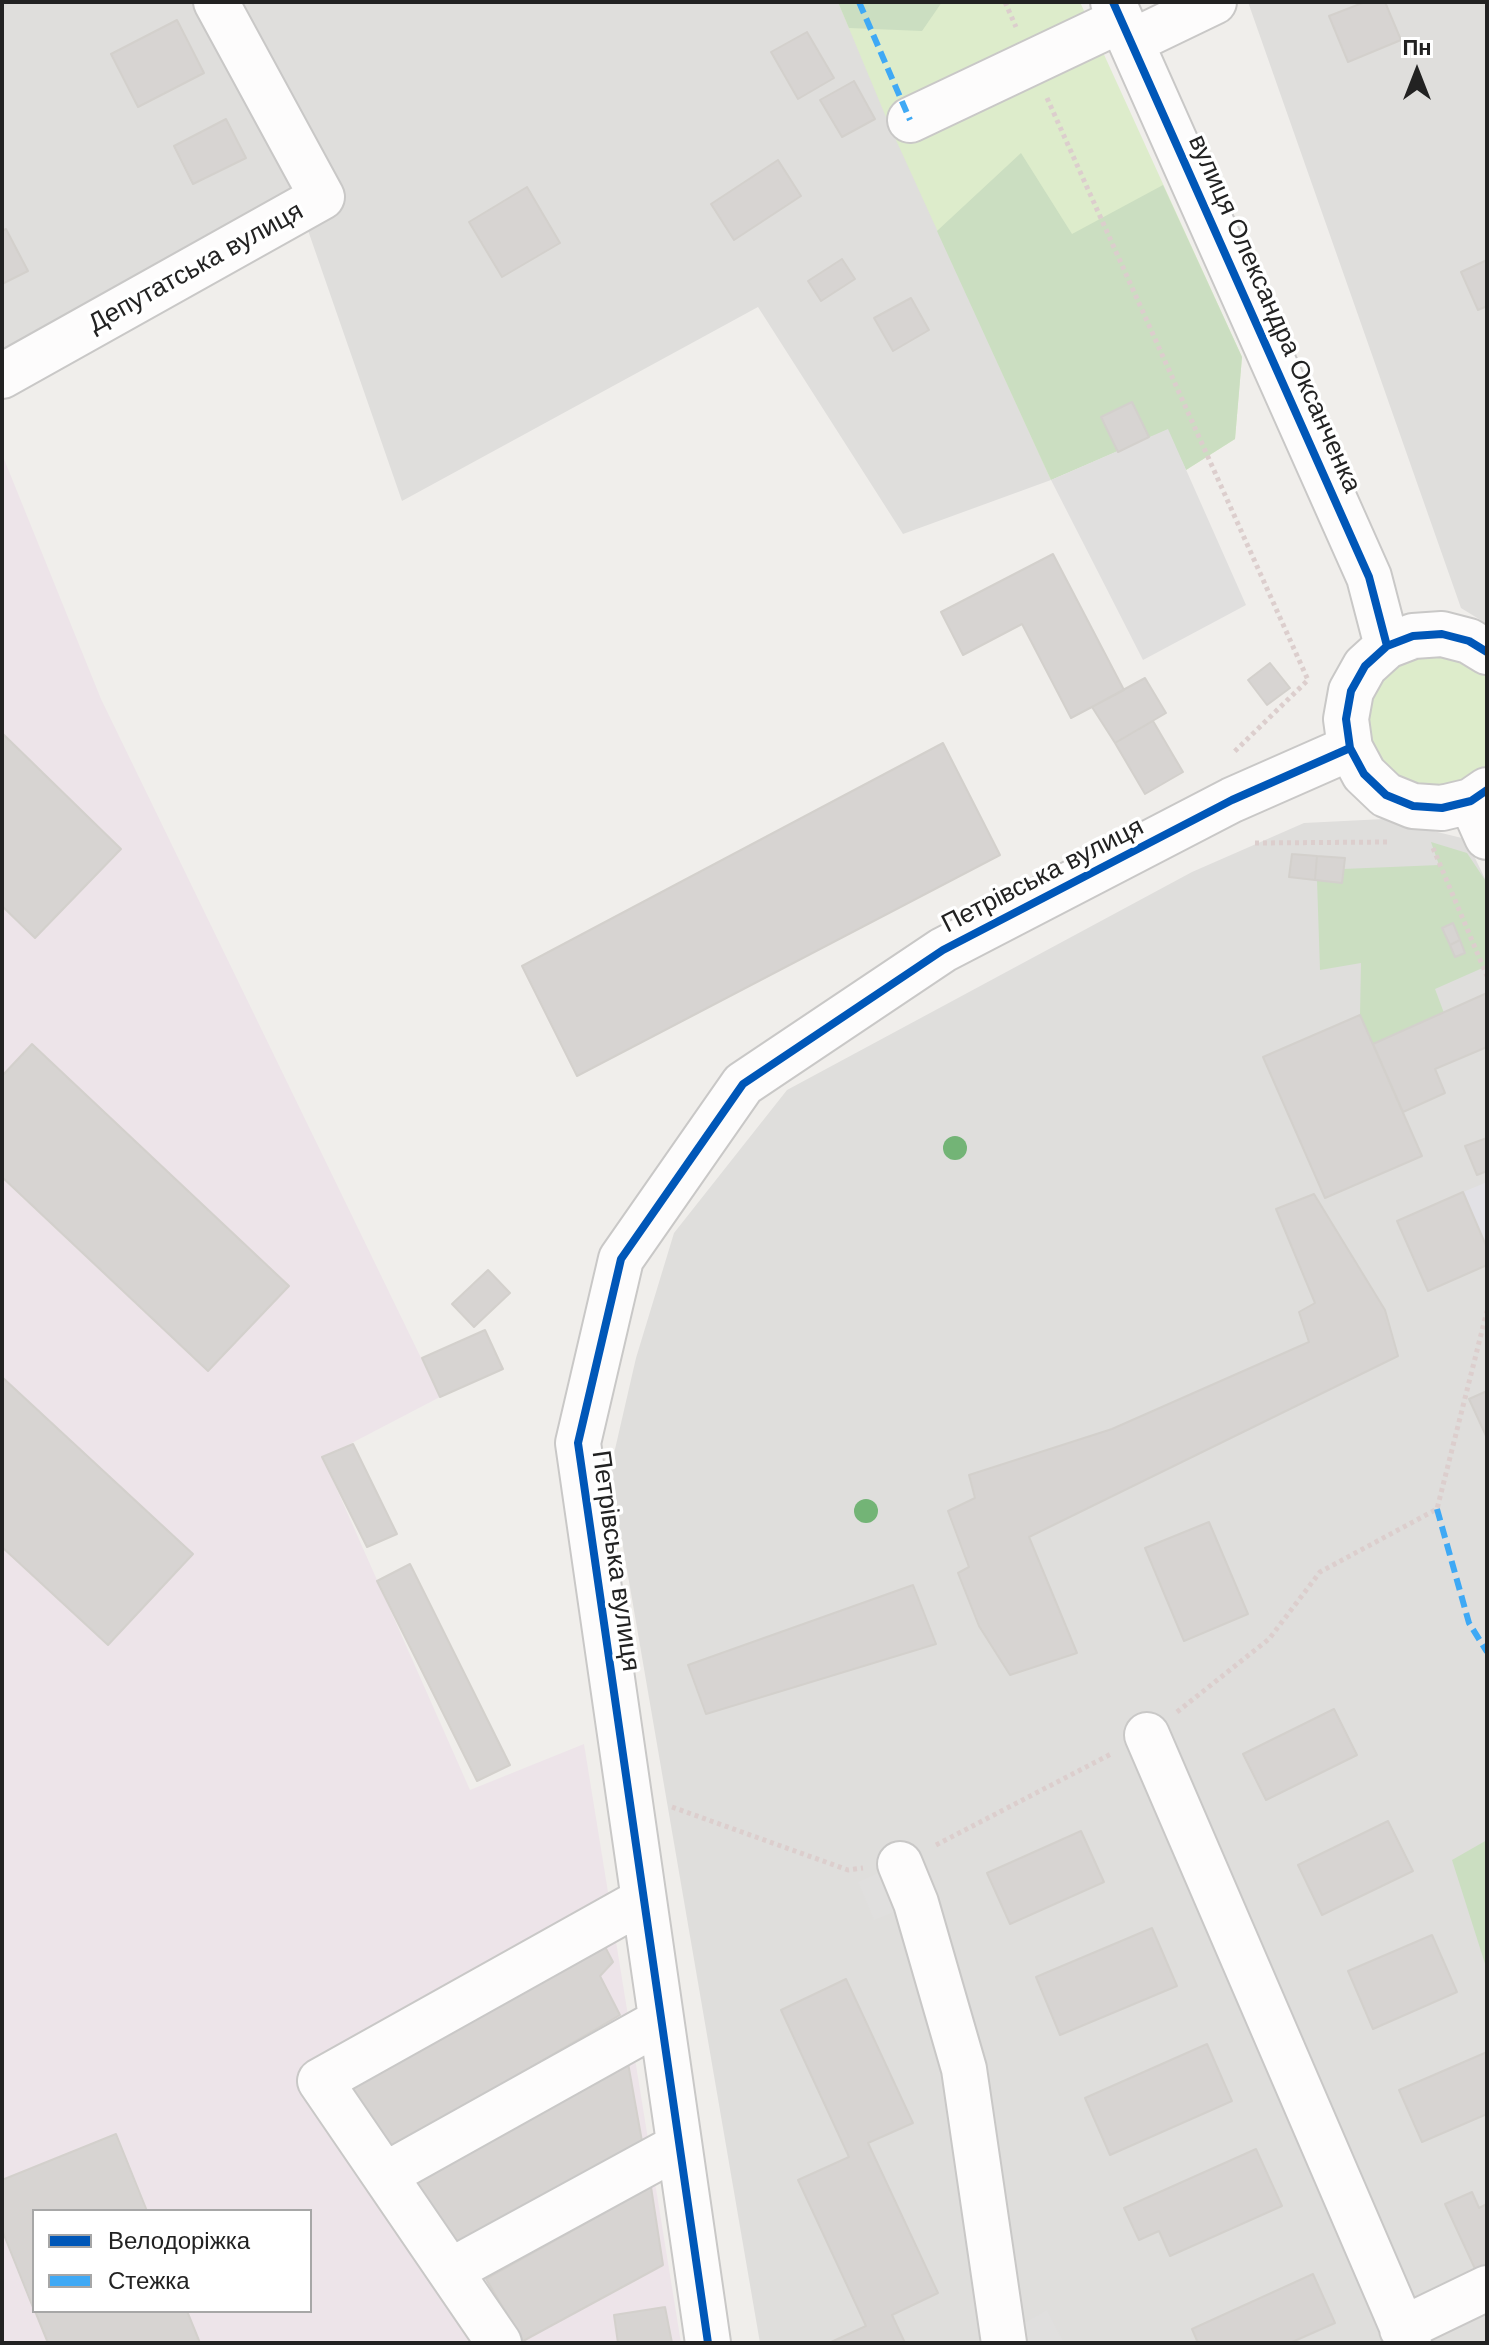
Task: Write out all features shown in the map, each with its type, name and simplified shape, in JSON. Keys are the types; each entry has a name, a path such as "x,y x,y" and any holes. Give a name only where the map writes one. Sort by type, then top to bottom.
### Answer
{"street":[{"name":"Депутатська вулиця","path":"2,376 322,197 216,2"},
{"path":"910,120 1121,21 1214,2"},
{"name":"вулиця Олександра Оксанченка","path":"1121,21 1369,577 1387,646"},
{"path":"1482,809 1413,806 1386,795 1364,774 1350,748 1346,719 1351,691 1365,666 1387,646 1413,636 1442,634 1469,641 1487,652"},
{"name":"Петрівська вулиця","path":"708,2343 677,2147 578,1443 621,1259 743,1084 943,950 1232,800 1350,748"},
{"path":"1147,1735 1406,2336 1487,2288"},
{"path":"900,1864 916,1903 964,2069 1004,2343"},
{"path":"499,2343 320,2081 642,1901"},
{"path":"385,2175 659,2022"},
{"path":"450,2271 677,2147"}],"path":[{"path":"1005,2 1308,680 1226,760"},
{"path":"1255,843 1401,842"},
{"path":"1431,842 1487,976"},
{"path":"627,1791 848,1870 900,1864 1147,1735 1269,1639 1320,1572 1437,1509 1487,1311"}],"shaded area":[{"path":"2,2 847,2 1051,480 903,534 758,307 402,501 295,193 2,361"},
{"path":"1248,2 1487,2 1487,624 1461,608"},
{"path":"1168,429 1246,605 1143,660 1051,480"},
{"path":"2,454 101,699 440,1397 323,1458 470,1790 584,1744 681,2343 2,2343"},
{"path":"1384,819 1466,839 1487,883 1487,2343 760,2343 610,1471 636,1358 674,1233 787,1090 1192,872 1304,823"},
{"path":"1487,1182 1487,1248 1463,1192"},
{"path":"900,1864 916,1903 874,1920 858,1882"},
{"path":"1047,2310 1064,2343 1016,2343 1014,2329"}],"green space":[{"path":"838,2 1080,2 1242,357 1235,439 1186,470 1167,430 1051,480 891,129"},
{"path":"838,2 942,2 922,31 849,28"},
{"path":"1021,153 1072,234 1163,185 1242,357 1235,439 1186,470 1167,430 1051,480 937,231"},
{"path":"1387,646 1487,652 1487,790 1386,795 1351,691"},
{"path":"1431,842 1467,853 1487,883 1487,966 1435,989 1444,1013 1373,1044 1360,1015 1361,963 1320,970 1317,880 1342,883 1343,869 1439,865"},
{"path":"1487,1840 1487,1970 1452,1860"}],"building":[{"path":"1365,2 1385,2 1401,40 1348,62 1329,16"},
{"path":"177,20 204,73 138,107 111,54"},
{"path":"807,32 834,78 798,99 771,52"},
{"path":"854,81 875,119 842,137 820,100"},
{"path":"226,119 246,158 193,184 174,146"},
{"path":"778,160 801,196 734,240 711,204"},
{"path":"527,187 560,243 502,277 469,222"},
{"path":"6,229 28,271 2,284 2,231"},
{"path":"842,259 855,279 821,301 808,281"},
{"path":"1487,260 1487,306 1478,310 1461,272"},
{"path":"911,298 929,330 893,351 874,318"},
{"path":"1132,402 1149,437 1118,452 1101,417"},
{"path":"1053,554 1124,690 1071,718 1022,624 963,655 941,612"},
{"path":"1270,663 1290,688 1267,705 1248,680"},
{"path":"1145,678 1166,713 1115,743 1092,707"},
{"path":"1153,721 1183,772 1145,794 1115,743"},
{"path":"2,733 121,849 35,938 2,906"},
{"path":"943,743 1000,855 577,1076 522,966"},
{"path":"1292,854 1317,856 1315,880 1289,877"},
{"path":"1317,856 1345,858 1342,883 1315,880"},
{"path":"1453,923 1460,940 1450,945 1442,928"},
{"path":"1460,940 1465,953 1455,957 1450,945"},
{"path":"1487,993 1487,1047 1435,1069 1445,1093 1403,1112 1373,1044"},
{"path":"1360,1015 1422,1156 1325,1198 1263,1057"},
{"path":"32,1044 289,1286 208,1371 2,1177 2,1076"},
{"path":"1487,1138 1487,1171 1477,1175 1465,1146"},
{"path":"1463,1192 1487,1248 1487,1265 1428,1291 1397,1221"},
{"path":"1314,1194 1385,1310 1398,1356 1029,1537 1077,1653 1010,1675 979,1626 958,1573 969,1567 948,1511 975,1498 969,1475 1112,1429 1309,1342 1299,1312 1315,1303 1276,1209"},
{"path":"488,1270 510,1293 474,1327 452,1304"},
{"path":"485,1330 503,1369 440,1397 422,1358"},
{"path":"2,1377 193,1554 108,1645 2,1547"},
{"path":"1487,1391 1487,1438 1469,1399"},
{"path":"353,1444 397,1534 367,1547 322,1457"},
{"path":"1209,1522 1248,1614 1184,1641 1145,1548"},
{"path":"410,1564 510,1765 477,1781 377,1581"},
{"path":"913,1585 936,1644 706,1714 688,1665"},
{"path":"1334,1709 1357,1755 1266,1800 1243,1754"},
{"path":"1388,1821 1413,1871 1322,1915 1298,1865"},
{"path":"1081,1831 1104,1882 1010,1924 987,1873"},
{"path":"1152,1928 1177,1986 1060,2035 1036,1977"},
{"path":"1432,1935 1457,1992 1373,2029 1348,1971"},
{"path":"603,1943 613,1962 600,1976 620,2015 389,2150 346,2085"},
{"path":"846,1979 913,2123 868,2143 938,2293 892,2315 905,2343 829,2343 866,2326 798,2180 849,2157 781,2010"},
{"path":"1207,2044 1232,2101 1110,2155 1085,2098"},
{"path":"1487,2052 1487,2114 1422,2142 1399,2090"},
{"path":"628,2063 643,2147 459,2250 416,2184"},
{"path":"116,2134 146,2209 32,2209 32,2305 2,2230 2,2180"},
{"path":"1256,2149 1282,2206 1170,2256 1159,2231 1139,2240 1124,2208"},
{"path":"651,2187 663,2265 523,2341 486,2279"},
{"path":"1472,2192 1479,2208 1487,2204 1487,2266 1476,2271 1445,2204"},
{"path":"1313,2274 1335,2323 1290,2343 1198,2343 1192,2329"},
{"path":"665,2307 672,2343 618,2343 614,2315"},
{"path":"36,2313 188,2313 200,2343 48,2343"}],"marked path":[{"path":"859,2 910,120"},
{"path":"1437,1509 1469,1623 1487,1652"}],"cycle path":[{"path":"1113,2 1369,577 1387,646"},
{"path":"1487,652 1469,641 1442,634 1413,636 1387,646 1365,666 1351,691 1346,719 1350,748 1364,774 1386,795 1413,806 1442,808 1471,801 1487,790"},
{"path":"708,2343 578,1443 621,1259 743,1084 943,950 1232,800 1350,748"}]}
